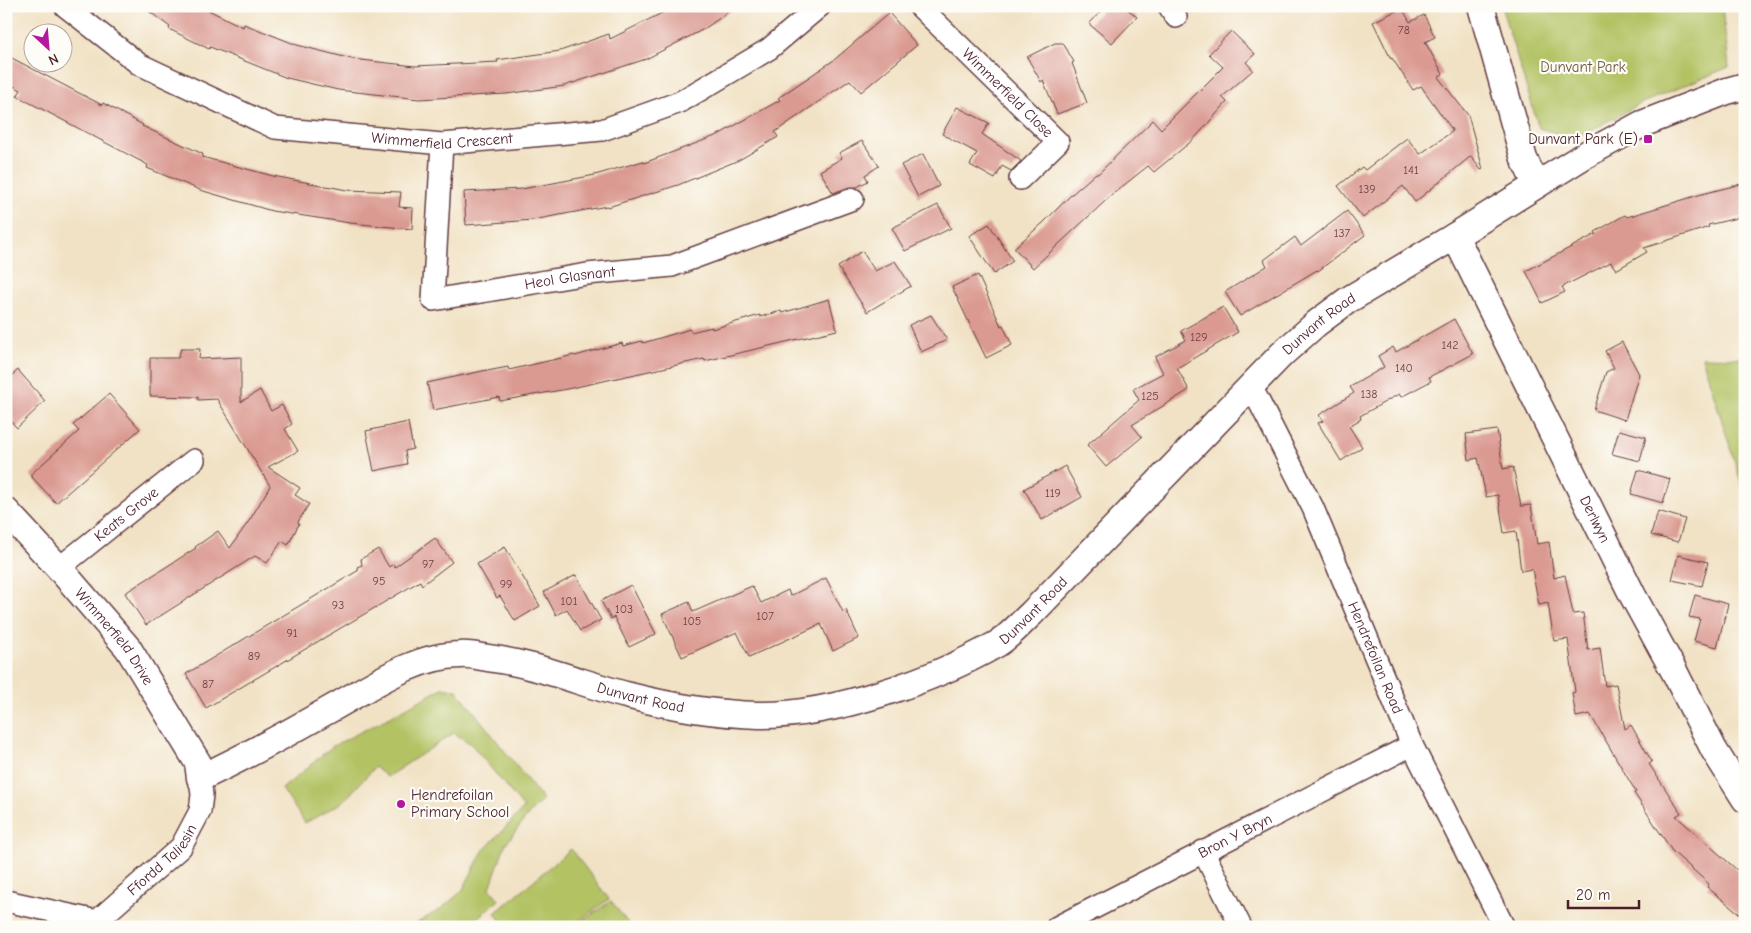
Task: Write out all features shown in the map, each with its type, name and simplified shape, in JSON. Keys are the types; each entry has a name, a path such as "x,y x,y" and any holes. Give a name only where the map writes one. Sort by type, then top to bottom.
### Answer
{"street":[{"name":"Wimmerfield Crescent","path":"65,6 139,64 274,128 442,144 602,130 680,102 769,49 820,6"},
{"name":"Wimmerfield Close","path":"919,6 1058,142 1020,179"},
{"path":"1482,6 1524,158 1536,184"},
{"name":"Dunvant Road","path":"200,778 243,758 402,670 436,658 462,654 542,669 626,695 669,704 758,715 811,710 856,701 908,684 954,665 999,642 1031,614 1282,354 1316,322 1348,300 1585,155 1642,124 1727,91 1745,86"},
{"name":"Heol Glasnant","path":"442,144 433,300 587,274 672,266 853,199"},
{"name":"Derlwyn","path":"1455,236 1633,596 1714,750 1745,798"},
{"name":"Hendrefoilan Road","path":"1251,386 1313,508 1412,745 1504,927"},
{"name":"Keats Grove","path":"59,568 194,460"},
{"name":"Wimmerfield Drive","path":"6,511 59,568 128,648 198,764 200,778"},
{"name":"Bron Y Bryn","path":"1057,927 1412,745"},
{"name":"Ffordd Taliesin","path":"98,924 181,847 200,811 202,795 200,778"},
{"path":"1203,852 1242,927"},
{"path":"6,901 35,906 98,924"}],"green space":[{"name":"Dunvant Park","path":"1501,6 1722,6 1729,67 1642,103 1575,139 1539,128"},
{"path":"1702,357 1745,358 1745,495"},
{"path":"442,688 457,690 543,800 528,815 505,845 490,888 499,900 466,927 410,927 441,909 462,891 483,851 524,808 471,744 454,733 387,777 375,767 343,802 305,823 282,789 333,746"},
{"path":"571,849 609,899 570,927 505,927 495,913"},
{"path":"611,901 631,927 573,927"}],"building":[{"path":"142,6 200,6 243,27 244,24 297,45 352,59 415,66 498,62 497,60 560,51 609,34 610,39 676,6 737,6 704,29 646,59 564,86 506,94 419,99 338,90 287,78 210,47 209,49 169,29 170,27"},
{"path":"1106,6 1124,6 1137,17 1112,43 1089,24"},
{"path":"1402,8 1410,22 1424,15 1435,37 1425,42 1443,74 1438,77 1468,115 1483,169 1481,170 1471,156 1415,202 1403,186 1363,218 1338,186 1362,167 1365,170 1407,138 1420,154 1453,131 1421,86 1413,90 1391,59 1373,22"},
{"path":"889,13 917,45 861,92 850,80 775,132 778,137 739,160 678,185 608,207 533,220 466,225 464,192 522,189 595,175 643,161 644,163 718,135 780,100 778,98 834,60"},
{"path":"1231,31 1255,54 1246,62 1253,70 1222,97 1227,102 1194,139 1154,172 1148,166 1114,193 1033,268 1014,248 1071,195 1096,173 1098,174 1153,120 1161,129 1223,67 1209,54"},
{"path":"1055,43 1063,43 1074,62 1072,63 1087,103 1057,114 1043,80 1041,82 1027,57"},
{"path":"6,55 22,63 22,72 39,72 102,105 103,103 142,126 203,154 202,157 273,176 347,190 401,192 399,207 413,208 412,229 350,223 272,211 200,190 147,168 148,165 17,96 21,90 6,82"},
{"path":"957,107 989,123 982,134 1021,161 1011,171 1002,166 995,179 970,165 977,153 942,134"},
{"path":"862,141 879,166 865,175 868,181 857,187 849,187 833,193 820,171 842,158 839,153"},
{"path":"923,154 939,186 918,197 901,165"},
{"path":"1745,183 1745,216 1708,225 1709,227 1644,248 1647,252 1616,270 1611,262 1562,287 1565,292 1542,303 1526,271 1596,234 1595,232 1625,215 1627,217"},
{"path":"938,205 951,228 905,251 892,228"},
{"path":"1347,211 1365,235 1318,271 1240,316 1225,292 1267,266 1264,260 1295,237 1301,246"},
{"path":"989,224 1013,261 994,274 969,236"},
{"path":"862,251 875,271 895,261 911,286 867,312 838,267"},
{"path":"978,275 1001,326 1003,325 1012,345 986,358 952,287"},
{"path":"829,299 837,330 705,361 704,359 567,389 500,401 499,397 433,410 427,383 487,370 508,367 509,370 575,356 622,343 623,346 642,341 643,343 690,329 691,332 712,327 712,329 760,315 760,317 781,311 782,313"},
{"path":"1223,307 1238,332 1177,368 1189,390 1132,425 1142,437 1106,467 1087,445 1139,400 1133,389 1163,373 1155,357 1186,340 1181,331"},
{"path":"931,315 947,340 921,352 909,325"},
{"path":"1454,319 1473,354 1429,377 1431,381 1401,397 1399,394 1360,416 1361,419 1349,426 1362,447 1341,461 1318,423 1323,421 1319,415 1354,393 1350,387 1384,367 1378,356 1393,347 1396,352"},
{"path":"1622,342 1639,374 1625,420 1594,410 1606,372 1614,368 1605,351"},
{"path":"181,349 200,349 199,359 241,357 241,402 260,390 271,411 282,405 292,424 285,429 298,451 268,467 300,488 295,495 309,504 298,522 299,524 288,545 282,541 267,563 255,556 146,625 125,593 196,548 218,531 230,548 270,486 217,399 198,400 198,397 150,396 150,358 178,358"},
{"path":"18,370 45,401 17,428 6,416 6,381"},
{"path":"109,394 140,429 56,503 30,475 79,431 73,425"},
{"path":"408,422 413,449 405,451 407,464 374,471 366,431"},
{"path":"1497,430 1503,469 1513,467 1521,506 1531,505 1537,544 1549,542 1554,578 1565,575 1573,614 1583,613 1588,650 1600,648 1605,686 1616,684 1625,729 1631,725 1652,762 1649,764 1681,813 1676,816 1745,877 1745,918 1707,887 1709,884 1672,851 1634,793 1636,792 1590,714 1576,717 1572,693 1575,692 1568,639 1554,641 1548,603 1539,605 1532,569 1521,571 1516,531 1504,533 1498,495 1486,497 1478,458 1469,460 1466,434"},
{"path":"1619,430 1646,437 1640,461 1612,454"},
{"path":"1065,466 1082,497 1042,520 1024,489"},
{"path":"1638,470 1670,479 1663,503 1631,494"},
{"path":"1658,511 1685,519 1678,542 1651,535"},
{"path":"435,538 452,562 422,585 420,581 206,708 186,674 359,570 357,567 362,565 361,559 378,549 389,567 393,564 395,567"},
{"path":"505,547 540,606 515,621 500,596 497,598 477,564"},
{"path":"1678,555 1708,562 1702,586 1672,580"},
{"path":"576,575 601,620 580,631 567,609 556,615 544,592"},
{"path":"826,578 843,612 846,610 859,638 833,651 821,624 749,657 737,632 682,657 662,614 689,602 693,612 752,586 761,603 788,590 790,596"},
{"path":"631,585 656,634 629,647 614,617 611,619 601,601"},
{"path":"1695,595 1728,604 1717,647 1694,641 1700,619 1689,617"}],"place":[{"name":"Dunvant Park (E)","path":"1648,139"},
{"name":"Hendrefoilan Primary School","path":"401,804"}]}
